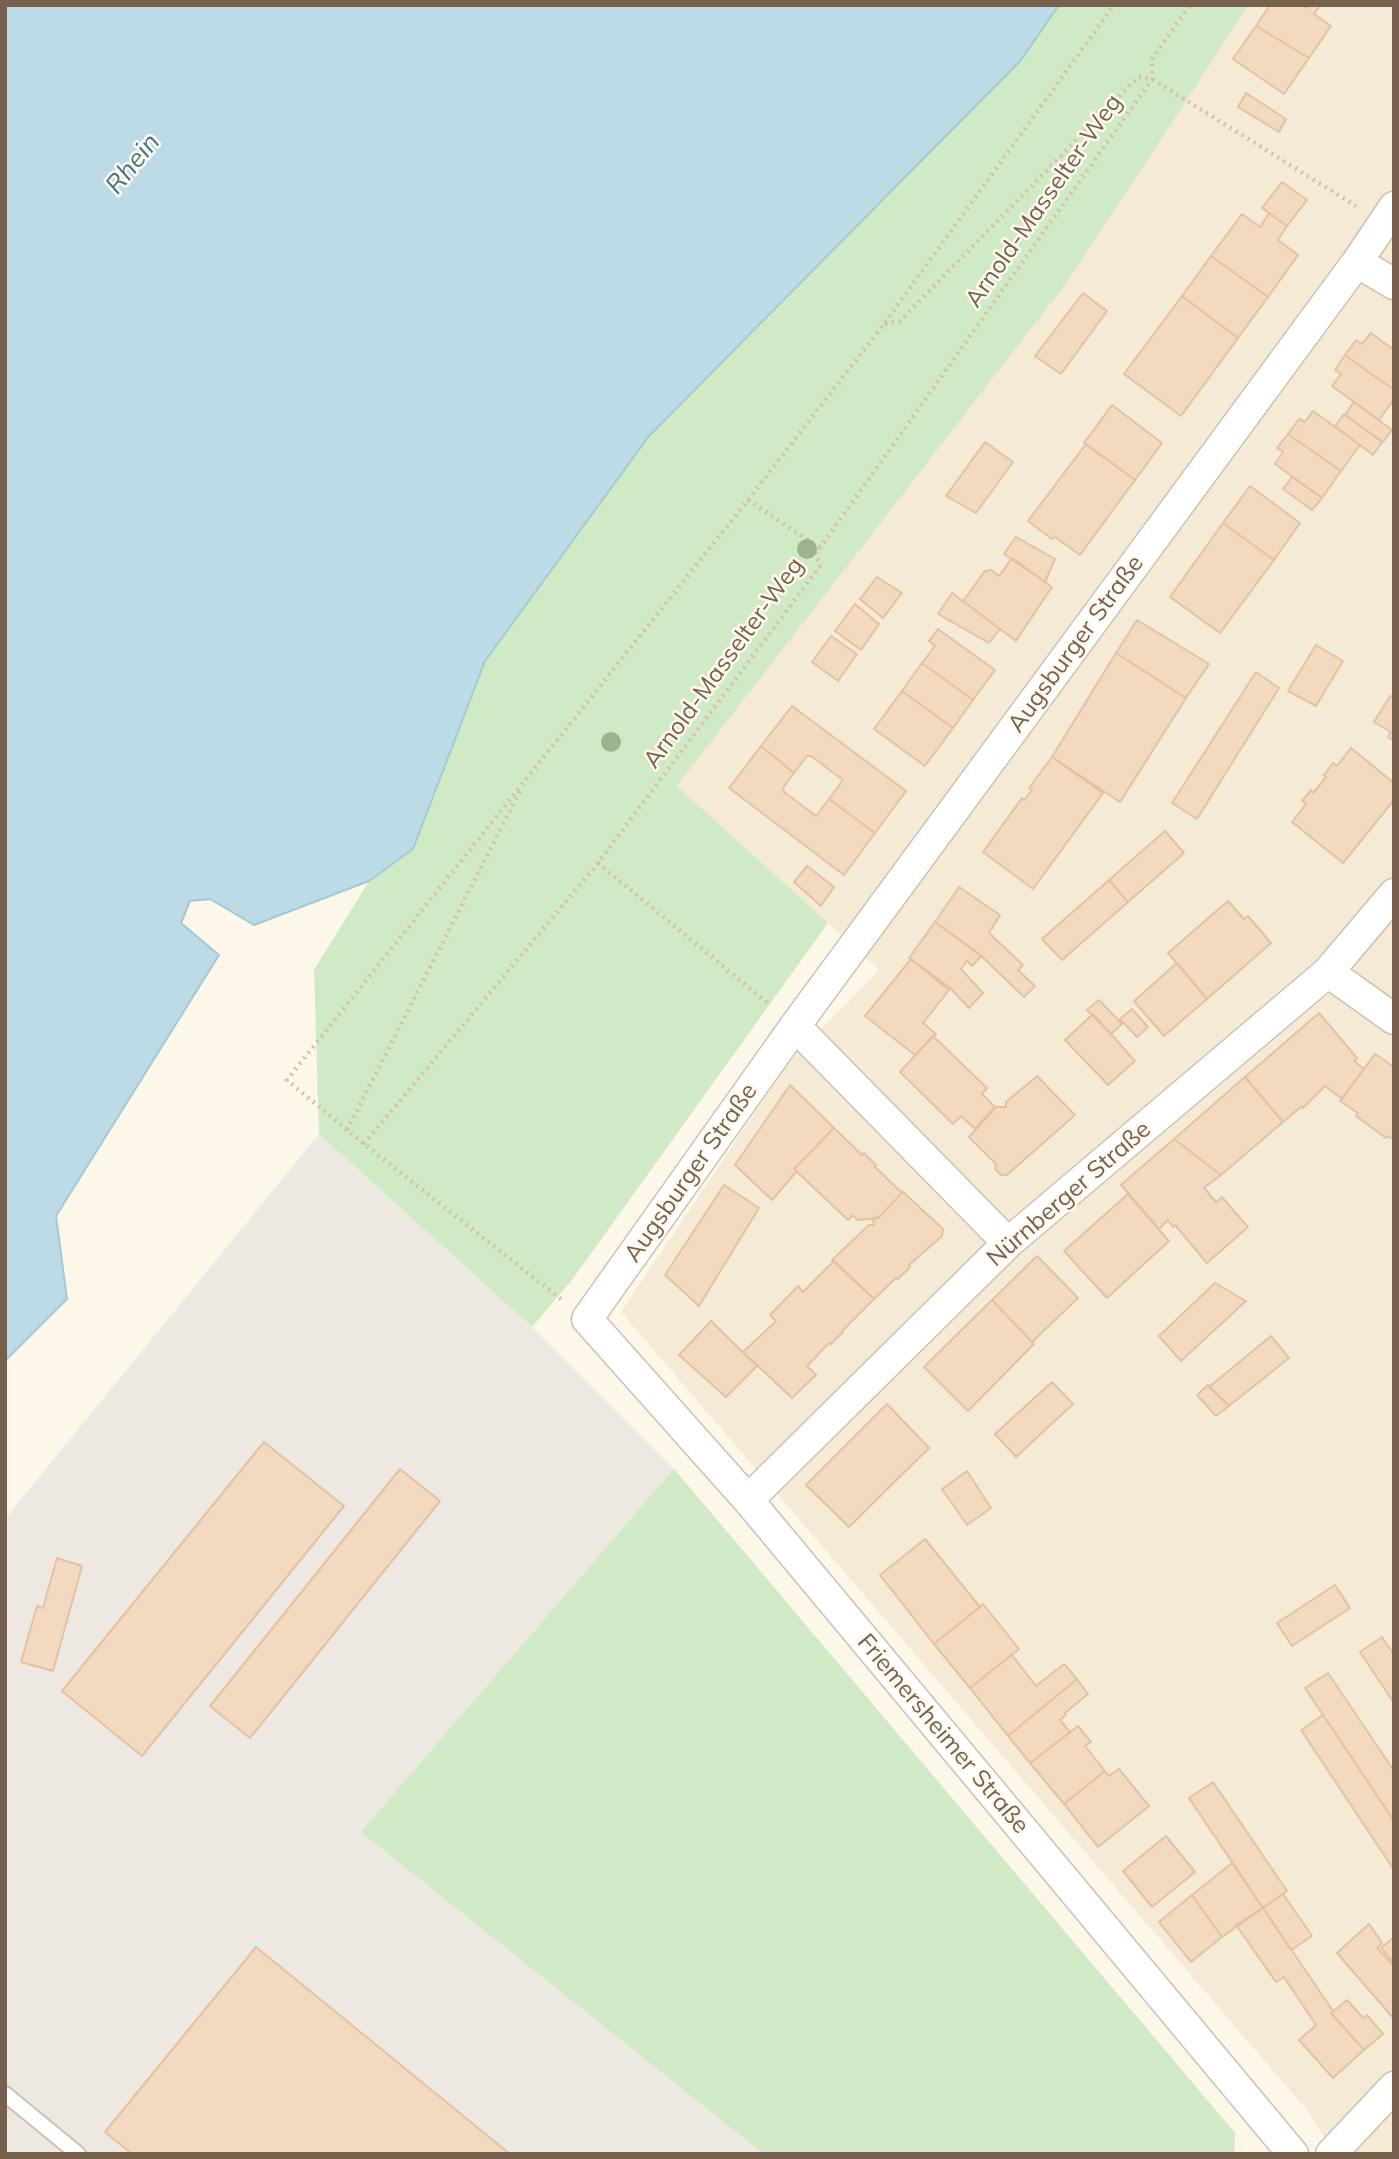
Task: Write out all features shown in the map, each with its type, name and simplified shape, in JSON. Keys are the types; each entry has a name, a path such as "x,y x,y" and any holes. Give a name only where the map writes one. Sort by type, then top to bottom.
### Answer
{"street":[{"name":"Augsburger Straße","path":"587,1319 795,1027 1389,215"},
{"path":"1357,262 1394,285"},
{"name":"Nürnberger Straße","path":"748,1500 1008,1243 1328,972 1394,894"},
{"path":"1328,972 1394,1020"},
{"path":"795,1027 1008,1243"},
{"name":"Friemersheimer Straße","path":"587,1319 748,1500 1293,2154"},
{"path":"1331,2154 1394,2087"}],"lane":[{"path":"5,2094 78,2154"}],"path":[{"path":"587,1319 287,1080 748,500 884,324 1114,5"},
{"name":"Arnold-Masselter-Weg","path":"364,1144 598,863 820,566 816,554 1152,79 1152,59 1190,5"},
{"path":"884,324 900,321 1138,77 1152,79"},
{"name":"Arnold-Masselter-Weg","path":"1152,79 1389,215"},
{"path":"748,500 820,548"},
{"path":"347,1130 525,782"},
{"path":"598,863 795,1027"}],"shaded area":[{"path":"1249,5 1394,5 1394,2154 1334,2154 1311,2115 621,1312 789,1062 879,970 677,786 1069,280"},
{"path":"319,1134 532,1327 674,1469 1235,2133 1234,2154 5,2154 5,1519"}],"green space":[{"path":"1059,5 1249,5 1069,280 677,786 828,923 572,1280 532,1327 319,1134 314,970 369,881 413,849 485,661 649,436 1021,60"},
{"path":"674,1469 1235,2133 1234,2154 764,2154 361,1832"}],"water":[{"name":"Rhein","path":"5,5 1059,5 1021,60 649,436 485,661 413,849 369,881 254,925 210,899 190,901 181,923 219,955 56,1216 67,1299 5,1361"}],"building":[{"path":"1270,5 1301,5 1306,8 1308,5 1320,6 1314,14 1331,26 1309,58 1256,26"},
{"path":"1256,26 1309,58 1284,94 1233,59"},
{"path":"1246,93 1286,119 1279,132 1238,107"},
{"path":"1282,182 1307,200 1287,226 1262,208"},
{"path":"1269,213 1287,226 1278,240 1298,255 1268,297 1211,256 1242,214 1260,227"},
{"path":"1211,256 1268,297 1238,338 1182,296"},
{"path":"1083,293 1107,311 1061,374 1035,356"},
{"path":"1182,296 1238,338 1181,416 1124,374"},
{"path":"1371,333 1394,350 1394,390 1345,355 1356,340 1362,344"},
{"path":"1345,355 1394,390 1394,399 1379,420 1332,386 1341,374 1335,370"},
{"path":"1354,402 1392,430 1383,442 1345,415"},
{"path":"1112,405 1162,443 1135,480 1084,443"},
{"path":"1313,411 1360,445 1341,471 1288,434 1299,419 1305,422"},
{"path":"1344,414 1382,442 1373,455 1335,426"},
{"path":"1288,434 1341,471 1322,498 1275,464 1283,452 1277,448"},
{"path":"985,442 1013,462 976,513 946,496"},
{"path":"1086,444 1135,480 1080,555 1028,521"},
{"path":"1292,477 1322,498 1312,510 1283,489"},
{"path":"1250,486 1300,523 1274,560 1223,523"},
{"path":"1223,523 1274,560 1220,633 1170,597"},
{"path":"1016,537 1055,559 1045,582 1004,554"},
{"path":"1012,558 1052,587 1016,641 963,601 985,571 991,570 999,576"},
{"path":"877,577 902,593 883,618 860,599"},
{"path":"952,593 1000,629 989,643 938,614"},
{"path":"855,604 879,624 861,650 835,631"},
{"path":"1137,620 1209,664 1186,698 1116,653"},
{"path":"938,629 995,670 973,700 922,663 935,646 929,641"},
{"path":"831,636 857,654 838,681 812,662"},
{"path":"1316,645 1343,661 1316,706 1288,691"},
{"path":"1116,653 1186,698 1120,802 1052,757"},
{"path":"922,663 973,700 953,728 902,691"},
{"path":"1256,672 1279,688 1197,819 1172,803"},
{"path":"902,691 953,728 925,766 874,729"},
{"path":"1390,696 1394,698 1394,741 1388,737 1391,732 1374,722"},
{"path":"792,706 906,791 875,833 829,799 843,780 811,756 807,756 794,773 761,746"},
{"path":"761,746 794,773 783,788 784,792 816,816 829,799 875,833 844,875 729,788"},
{"path":"1351,748 1394,783 1394,800 1343,863 1292,822 1306,804 1302,801 1311,790 1313,793 1333,763 1337,766"},
{"path":"1052,757 1103,793 1033,889 983,852 1022,798 1024,800 1032,790 1029,788"},
{"path":"1165,831 1184,853 1128,902 1109,880"},
{"path":"807,866 834,887 821,906 794,882"},
{"path":"1109,880 1128,902 1062,960 1042,939"},
{"path":"959,887 1000,915 989,933 1023,965 1018,970 1035,986 1024,997 978,953 935,922"},
{"path":"1228,901 1244,919 1248,916 1271,943 1207,999 1168,953"},
{"path":"935,922 981,956 972,966 967,961 961,969 983,993 969,1008 949,987 909,958"},
{"path":"911,959 949,990 923,1023 936,1034 915,1055 865,1016"},
{"path":"1177,963 1207,999 1164,1036 1134,1001"},
{"path":"1099,1000 1122,1024 1111,1034 1087,1010"},
{"path":"1132,1009 1148,1027 1137,1037 1120,1019"},
{"path":"1319,1013 1357,1058 1354,1061 1364,1069 1342,1099 1325,1086 1303,1108 1302,1106 1283,1122 1245,1077"},
{"path":"1093,1014 1135,1061 1108,1085 1065,1040"},
{"path":"933,1036 987,1088 982,1094 995,1107 975,1129 961,1116 953,1124 900,1072"},
{"path":"1375,1054 1394,1067 1394,1140 1388,1136 1386,1138 1340,1101"},
{"path":"1037,1076 1075,1115 1007,1175 1001,1175 995,1169 996,1164 969,1137 996,1107 1006,1107 1006,1102"},
{"path":"1245,1077 1283,1122 1221,1175 1174,1139"},
{"path":"790,1085 834,1128 794,1169 797,1171 772,1200 735,1165"},
{"path":"834,1128 862,1155 864,1153 902,1193 878,1218 857,1220 853,1215 848,1220 794,1169"},
{"path":"1174,1139 1221,1175 1204,1188 1216,1202 1222,1197 1248,1227 1207,1263 1168,1220 1159,1229 1121,1185"},
{"path":"724,1185 759,1208 699,1306 665,1275"},
{"path":"903,1192 943,1229 942,1236 874,1299 832,1260 869,1225 874,1225 873,1218 878,1218"},
{"path":"1128,1194 1169,1241 1107,1298 1064,1251"},
{"path":"1037,1256 1078,1298 1032,1342 992,1300"},
{"path":"834,1261 874,1299 807,1366 816,1375 792,1398 743,1352 776,1321 770,1315 798,1286 803,1292"},
{"path":"1215,1283 1246,1301 1181,1361 1159,1336"},
{"path":"992,1300 1034,1344 968,1411 924,1367"},
{"path":"711,1321 757,1366 726,1397 679,1355"},
{"path":"1271,1336 1289,1358 1229,1406 1209,1387"},
{"path":"1052,1382 1073,1404 1016,1457 995,1434"},
{"path":"1208,1385 1229,1406 1216,1416 1197,1395"},
{"path":"887,1404 929,1448 849,1527 806,1485"},
{"path":"264,1442 344,1506 142,1756 62,1691"},
{"path":"400,1469 440,1501 250,1738 210,1706"},
{"path":"967,1471 991,1508 967,1525 942,1489"},
{"path":"925,1539 980,1607 934,1644 880,1575"},
{"path":"57,1558 82,1566 53,1671 21,1662 37,1606 43,1608"},
{"path":"1335,1585 1350,1608 1292,1646 1277,1623"},
{"path":"983,1604 1019,1649 970,1688 934,1644"},
{"path":"1382,1637 1394,1655 1394,1703 1360,1652"},
{"path":"1012,1655 1036,1686 1064,1664 1077,1679 1008,1736 970,1688"},
{"path":"1328,1673 1394,1771 1394,1821 1305,1688"},
{"path":"1077,1679 1088,1694 1060,1720 1070,1732 1030,1763 1008,1736"},
{"path":"1323,1715 1394,1821 1394,1870 1301,1730"},
{"path":"1078,1726 1091,1742 1085,1746 1105,1771 1064,1804 1030,1763"},
{"path":"1119,1769 1149,1806 1098,1847 1064,1804 1105,1771 1109,1776"},
{"path":"1213,1782 1287,1891 1263,1908 1189,1798"},
{"path":"1166,1836 1195,1872 1152,1907 1123,1871"},
{"path":"1232,1863 1263,1908 1222,1937 1192,1895"},
{"path":"1283,1894 1312,1936 1291,1950 1263,1908"},
{"path":"1192,1895 1222,1937 1191,1962 1159,1922"},
{"path":"1263,1908 1333,2011 1331,2013 1364,2050 1333,2078 1299,2040 1316,2025 1284,1977 1276,1982 1236,1925"},
{"path":"1369,1924 1382,1943 1377,1948 1394,1966 1394,2019 1337,1953"},
{"path":"1394,1937 1394,1963 1381,1948"},
{"path":"256,1947 510,2154 132,2154 105,2132"},
{"path":"1347,2000 1363,2018 1367,2015 1383,2034 1364,2050 1331,2013"}]}
